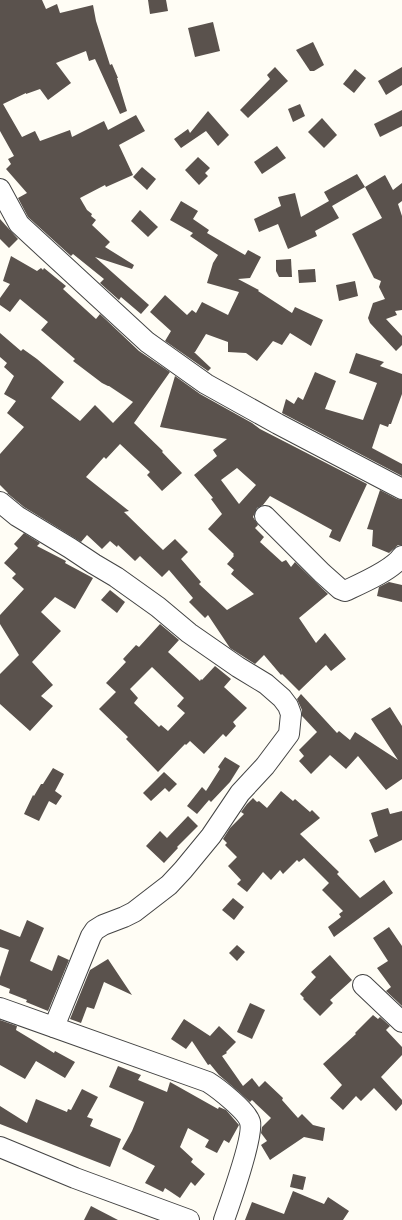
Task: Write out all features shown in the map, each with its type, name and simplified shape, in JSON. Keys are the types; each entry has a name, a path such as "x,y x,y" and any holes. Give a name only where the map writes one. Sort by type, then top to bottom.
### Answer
{"street":[{"path":"0,189 18,224 147,342 206,384 278,424 402,489"},
{"path":"0,502 17,516 116,577 189,633 238,667 266,684 282,698 292,714 288,734 265,766 240,793 211,836 183,870 169,885 134,912 95,930 91,936 54,1027"},
{"path":"265,516 322,573 340,589 345,591 370,580 394,565 402,556"},
{"path":"363,985 402,1022"},
{"path":"0,1008 208,1082 220,1090 241,1110 250,1122 249,1139 224,1220"},
{"path":"0,1147 75,1178 189,1220"}],"building":[{"path":"0,0 42,0 46,9 57,4 60,13 93,5 96,21 110,65 112,64 118,78 127,111 120,114 95,59 89,61 86,51 56,63 71,83 48,100 40,89 26,93 3,104 22,137 35,131 40,141 70,130 72,137 104,121 108,130 136,115 145,131 119,145 133,175 106,187 105,185 80,198 87,210 92,214 91,216 96,220 92,225 110,242 105,247 134,265 132,269 95,257 149,305 141,314 121,297 119,300 100,283 104,279 73,254 71,256 28,217 18,198 27,193 6,169 11,164 8,159 14,156 0,131"},
{"path":"148,0 166,0 168,11 150,14"},
{"path":"213,22 220,51 195,57 188,28"},
{"path":"313,42 324,65 314,71 310,71 296,50"},
{"path":"275,67 288,81 248,118 240,110 270,79 267,75"},
{"path":"402,67 402,85 386,95 378,81"},
{"path":"355,69 366,78 354,93 343,84"},
{"path":"300,104 305,116 293,122 288,109"},
{"path":"402,110 402,126 380,137 374,124"},
{"path":"208,111 229,135 218,146 206,131 181,148 174,139 188,129 190,133"},
{"path":"322,118 337,135 324,148 308,132"},
{"path":"277,146 286,158 262,174 254,162"},
{"path":"198,157 210,168 205,173 208,176 199,185 185,170"},
{"path":"142,167 156,179 147,190 133,177"},
{"path":"357,174 365,187 332,206 339,218 315,231 317,236 288,249 278,224 259,232 254,219 281,206 278,197 295,193 301,217 329,201 324,192"},
{"path":"385,175 393,190 402,183 402,201 398,204 402,216 402,310 395,311 397,315 386,319 402,336 402,345 396,351 370,323 368,318 373,303 385,299 379,287 381,281 374,278 352,234 382,218 365,187"},
{"path":"181,201 198,211 193,219 209,230 207,233 245,255 248,250 261,257 250,278 238,279 259,290 258,291 292,313 295,307 323,320 311,346 290,333 282,345 273,341 257,361 246,353 228,352 228,342 206,334 194,352 211,368 208,371 165,341 171,331 150,312 165,295 187,315 192,310 196,313 202,302 228,315 239,292 207,283 213,263 218,255 190,236 193,233 170,220"},
{"path":"140,210 158,227 148,237 131,221"},
{"path":"0,219 18,239 9,248 0,239"},
{"path":"11,256 37,271 41,268 43,270 44,268 66,286 63,289 96,319 100,314 139,351 170,372 134,423 163,451 162,452 182,473 162,491 147,475 150,472 120,444 106,459 104,457 86,477 129,511 124,512 163,550 175,539 188,552 181,559 201,582 199,584 227,610 254,594 231,574 234,570 227,564 234,554 208,529 222,514 211,499 213,498 194,475 217,456 213,450 227,439 160,427 175,376 200,394 260,429 367,484 340,542 329,537 332,530 270,496 263,505 257,508 253,517 258,525 255,528 264,537 260,542 282,562 286,560 291,567 295,562 328,594 299,618 316,643 325,633 346,659 331,671 326,665 299,691 282,674 281,675 264,655 255,664 230,648 208,615 205,618 189,602 193,598 169,570 162,577 140,556 135,561 118,545 117,547 110,541 102,549 87,535 81,542 24,507 7,493 0,485 0,454 24,427 7,413 16,401 4,394 14,376 4,367 7,363 0,357 0,333 21,351 23,349 37,359 64,382 51,398 80,421 95,405 113,423 133,402 102,383 73,361 75,359 41,330 48,322 20,299 10,312 0,305 0,298 10,284 3,281","holes":["237,468 256,485 239,504 221,480"]},
{"path":"291,259 292,277 279,277 276,271 276,260"},
{"path":"315,269 316,282 299,283 298,270"},
{"path":"355,281 358,296 339,301 336,285"},
{"path":"356,353 384,362 380,366 402,374 402,394 391,424 389,424 388,427 380,424 372,448 402,464 402,476 282,413 286,399 294,404 298,397 303,400 315,372 336,381 325,409 363,420 377,383 349,373"},
{"path":"380,490 402,500 402,545 398,545 389,553 372,546 373,530 367,529"},
{"path":"24,533 40,543 37,546 66,561 65,563 93,578 75,609 55,597 41,612 61,631 32,662 53,685 41,696 53,706 30,731 0,704 0,674 19,655 0,624 0,615 24,589 12,578 16,574 4,563 18,548 14,544"},
{"path":"389,582 402,585 402,602 377,596 379,587"},
{"path":"110,590 125,602 117,613 101,600"},
{"path":"160,624 179,640 168,652 200,681 215,666 231,679 224,687 247,708 233,722 236,726 226,737 223,734 204,754 190,741 186,745 185,744 158,772 126,739 128,737 99,709 116,692 106,683 126,662 123,659 136,645 139,647","holes":["152,667 184,698 177,706 185,713 168,731 161,725 159,727 134,703 138,698 130,689"]},
{"path":"301,694 337,733 339,731 350,740 355,732 398,760 371,719 390,707 402,726 402,779 386,790 358,756 346,769 330,755 311,774 299,761 304,756 299,750 317,732 302,716 302,710 297,699"},
{"path":"225,757 240,766 230,782 211,802 209,800 197,814 187,806 202,787 206,791 220,769 218,767"},
{"path":"53,768 64,774 55,791 62,796 56,805 49,801 39,821 24,814 33,795 34,796 41,784 43,784"},
{"path":"164,772 177,784 169,792 165,788 151,801 143,793"},
{"path":"281,791 293,801 295,799 310,812 312,810 320,818 300,834 339,872 337,874 360,898 384,880 393,893 334,937 328,927 341,917 339,914 343,911 322,890 329,883 304,858 299,862 297,860 283,874 280,870 271,880 263,872 247,892 237,884 241,880 228,866 237,857 225,845 227,843 223,839 230,828 244,814 241,812 253,798 267,808"},
{"path":"388,808 390,814 402,811 402,840 375,853 369,840 378,836 371,813"},
{"path":"188,816 198,826 177,847 178,848 164,863 146,846 160,831 167,838"},
{"path":"233,898 244,907 234,920 222,910"},
{"path":"27,920 44,928 30,961 52,971 58,955 69,960 48,1011 9,993 10,989 0,985 0,977 9,950 0,947 0,929 20,937"},
{"path":"389,927 402,946 402,1006 386,991 391,987 377,968 388,961 373,938"},
{"path":"237,945 245,952 237,961 229,953"},
{"path":"330,955 352,980 330,1000 333,1003 320,1016 300,994 316,977 311,972"},
{"path":"108,959 132,995 104,982 94,1009 87,1007 81,1023 70,1019 90,970"},
{"path":"250,1003 265,1010 252,1039 237,1032"},
{"path":"373,1015 378,1019 380,1017 390,1026 386,1030 402,1047 402,1055 381,1077 402,1100 402,1104 396,1111 374,1088 361,1101 356,1096 343,1110 330,1098 342,1085 323,1064 356,1034 355,1033"},
{"path":"184,1019 210,1036 219,1026 236,1042 226,1052 227,1053 222,1056 243,1086 252,1078 259,1087 265,1081 283,1098 282,1100 298,1118 302,1114 313,1125 325,1128 323,1141 304,1137 270,1160 261,1145 267,1141 261,1133 262,1127 271,1118 252,1100 250,1102 219,1075 210,1064 208,1065 192,1041 186,1049 171,1039"},
{"path":"0,1020 17,1026 16,1030 54,1053 55,1051 75,1062 65,1078 36,1061 25,1079 0,1065"},
{"path":"118,1066 141,1075 138,1080 167,1092 170,1082 218,1109 219,1107 226,1110 239,1125 229,1143 224,1140 217,1153 205,1147 209,1140 188,1128 180,1147 193,1159 191,1162 205,1174 195,1186 191,1182 180,1198 165,1188 163,1192 145,1183 155,1166 122,1149 132,1131 144,1102 109,1087"},
{"path":"82,1089 98,1097 87,1117 93,1119 90,1126 121,1139 110,1167 0,1124 0,1106 27,1123 36,1099 67,1112 68,1109 71,1110"},
{"path":"293,1174 306,1177 303,1190 290,1187"},
{"path":"293,1191 324,1204 328,1197 349,1211 343,1220 245,1220 252,1202 284,1214"},
{"path":"91,1206 118,1220 84,1220"}]}
